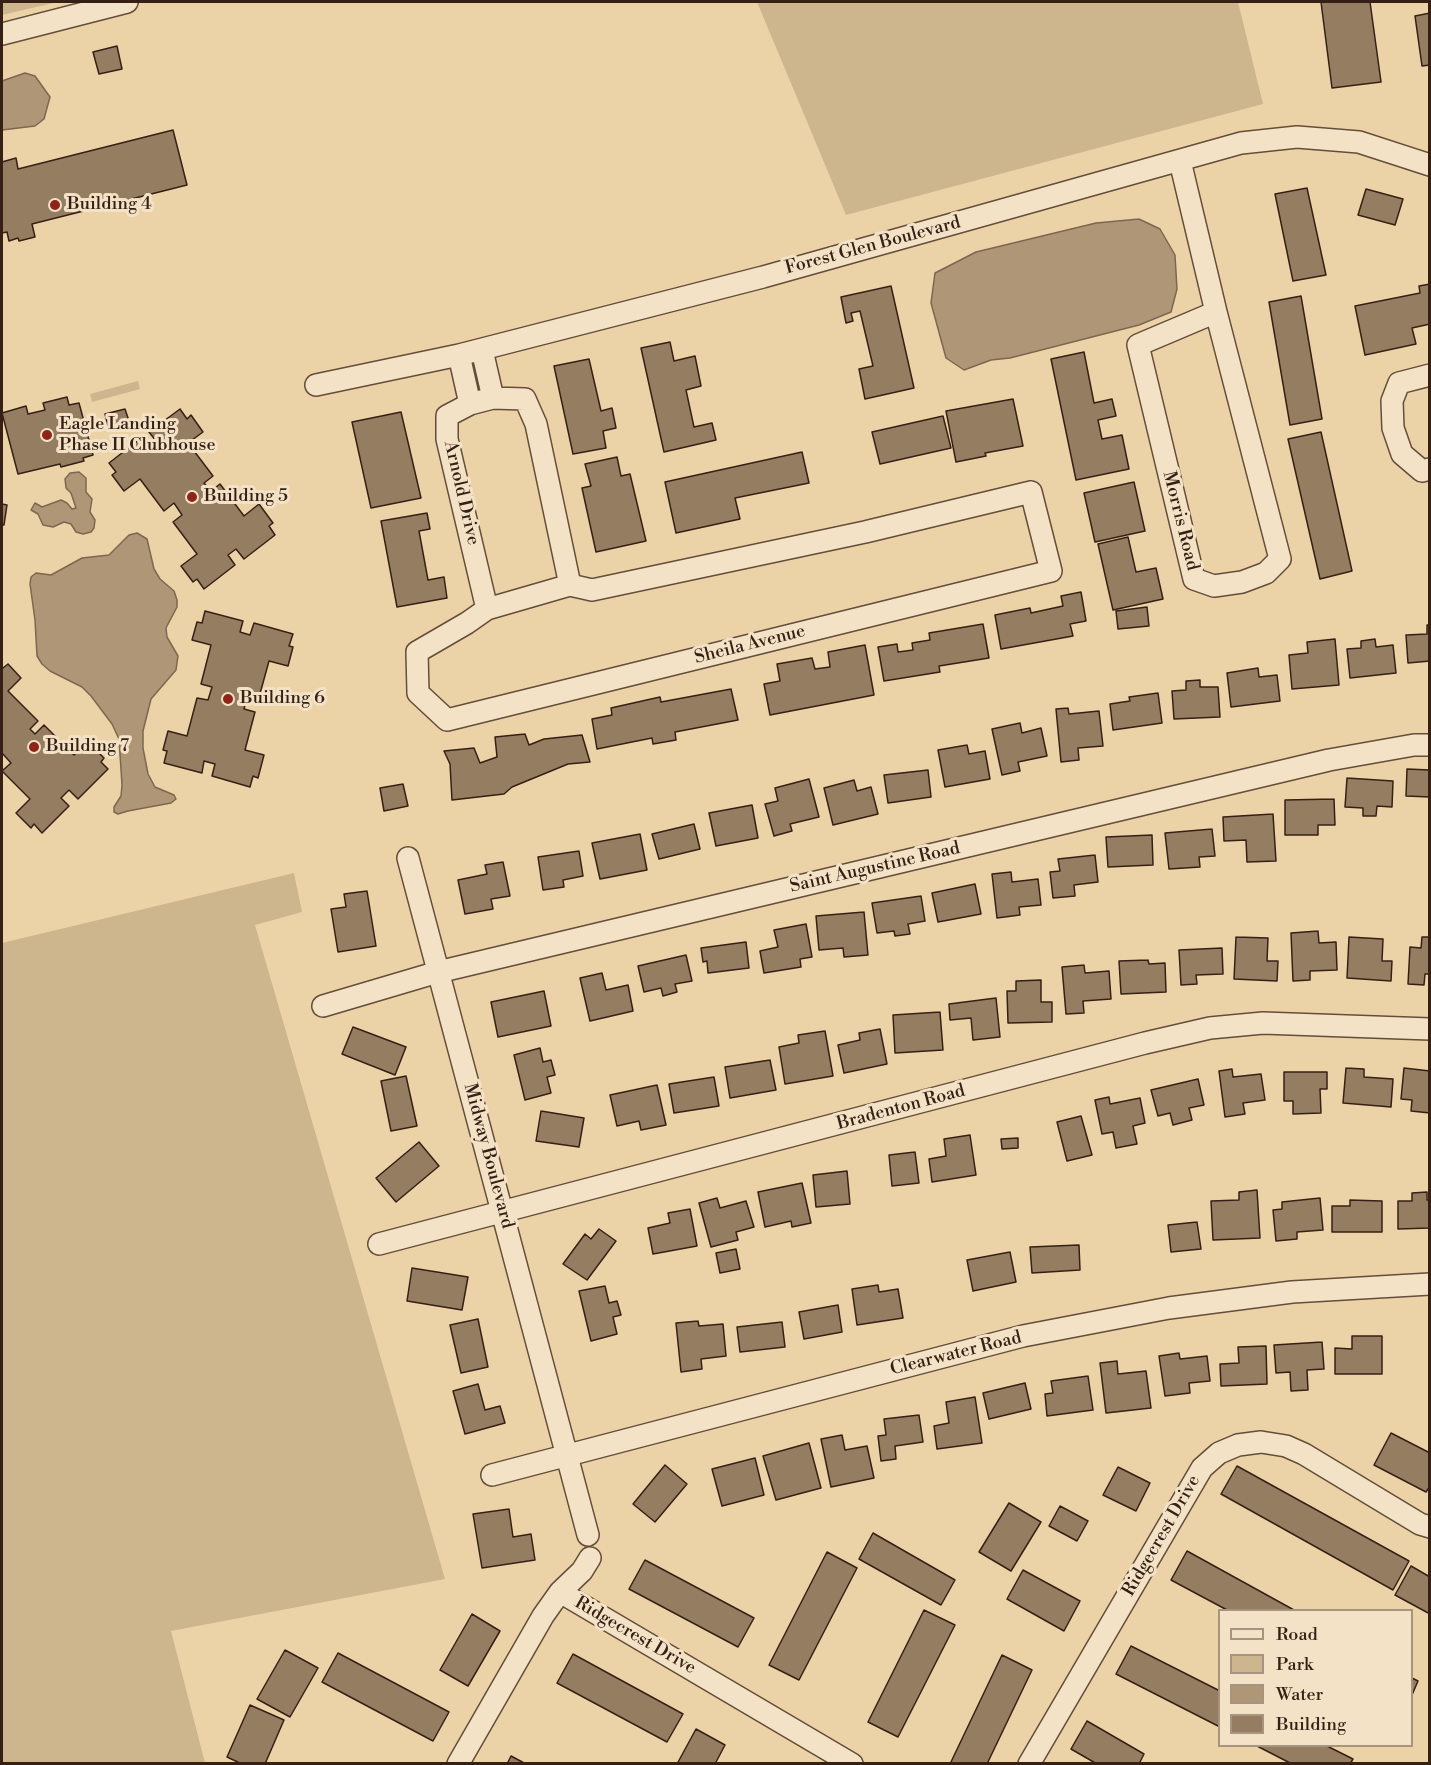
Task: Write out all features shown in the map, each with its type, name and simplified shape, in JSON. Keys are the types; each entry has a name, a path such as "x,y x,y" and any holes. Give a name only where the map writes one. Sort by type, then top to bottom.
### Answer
{"street":[{"path":"2,34 127,2"},
{"name":"Forest Glen Boulevard","path":"316,385 482,350 762,277 1241,143 1298,137 1359,142 1430,165"},
{"name":"Morris Road","path":"1180,161 1216,312 1280,559 1266,573 1242,582 1214,586 1194,579 1138,345 1216,312"},
{"path":"482,350 494,398"},
{"path":"459,355 470,404 494,398 525,399 536,424 570,585"},
{"path":"1430,375 1398,383 1392,401 1393,428 1402,454 1422,471 1430,469"},
{"name":"Arnold Drive","path":"470,404 447,416 447,439 487,609"},
{"name":"Sheila Avenue","path":"1031,492 1051,571 447,720 418,693 417,652 487,609 570,585 592,590 865,532 1031,492"},
{"name":"Saint Augustine Road","path":"323,1006 438,972 1329,760 1430,744"},
{"name":"Midway Boulevard","path":"408,858 588,1535"},
{"name":"Bradenton Road","path":"379,1244 1145,1043 1210,1028 1263,1023 1430,1029"},
{"name":"Clearwater Road","path":"492,1475 1023,1336 1169,1308 1292,1292 1430,1284"},
{"name":"Ridgecrest Drive","path":"1029,1764 1202,1468 1219,1453 1238,1445 1261,1442 1286,1446 1304,1454 1420,1524 1430,1527"},
{"path":"560,1592 582,1570 590,1558"},
{"name":"Ridgecrest Drive","path":"458,1764 543,1617 560,1592 852,1764"}],"green space":[{"path":"2,2 58,2 2,15"},
{"path":"757,2 1238,2 1263,104 846,215"},
{"path":"138,381 140,389 92,402 90,394"},
{"path":"294,873 302,912 255,925 445,1579 171,1631 205,1763 2,1763 2,943"}],"water":[{"path":"25,73 35,76 50,97 44,119 35,126 2,130 2,81"},
{"path":"1139,219 1160,229 1175,255 1177,289 1171,312 1139,325 1010,358 991,360 964,370 946,358 931,303 935,273 976,252 1096,223"},
{"path":"79,472 86,478 86,492 92,499 90,512 95,520 94,528 91,532 83,534 76,532 71,524 64,522 53,527 43,525 38,514 31,510 35,503 42,507 61,500 72,509 76,508 71,493 66,488 65,479 70,473"},
{"path":"137,533 147,539 154,569 160,579 174,591 177,600 177,607 166,628 167,637 178,656 176,670 151,699 143,731 143,748 148,774 155,787 174,795 176,799 171,803 118,814 114,812 114,807 121,796 122,785 119,739 112,724 91,696 82,687 50,671 37,656 30,584 31,577 36,573 51,575 82,558 109,555 129,535"}],"building":[{"path":"1321,2 1370,2 1381,82 1332,88"},
{"path":"1430,13 1430,65 1422,66 1415,16"},
{"path":"117,46 122,69 99,74 93,52"},
{"name":"Building 4","path":"173,130 187,185 32,224 35,237 9,241 7,232 2,233 2,162 16,158 18,169"},
{"path":"1307,188 1326,275 1293,281 1275,194"},
{"path":"1366,189 1403,199 1395,225 1358,215"},
{"path":"1430,284 1430,324 1412,328 1416,344 1365,355 1355,306 1420,293 1419,286"},
{"path":"891,286 914,388 865,399 859,369 873,366 860,311 851,313 853,321 846,323 841,297"},
{"path":"1301,296 1322,419 1290,425 1269,302"},
{"path":"670,342 674,361 695,356 701,386 686,390 694,427 712,423 716,440 664,452 641,348"},
{"path":"1084,352 1094,403 1112,399 1116,416 1098,420 1102,439 1122,435 1129,469 1076,480 1051,359"},
{"path":"589,359 601,411 612,408 616,428 603,431 606,448 573,454 554,366"},
{"name":"Eagle Landing Phase II Clubhouse","path":"67,397 69,405 79,403 93,455 83,458 84,461 61,467 60,464 18,474 2,413 26,406 28,414 45,410 43,403"},
{"path":"1013,399 1023,446 985,453 986,456 956,462 946,411"},
{"path":"125,409 129,421 108,426 105,414"},
{"name":"Building 5","path":"180,409 187,419 191,415 203,432 188,443 213,476 204,483 211,491 220,484 244,516 259,504 273,523 269,526 275,535 244,559 236,549 228,555 235,565 204,589 197,579 193,582 181,566 197,554 173,522 182,515 174,503 164,511 140,479 124,491 112,475 116,472 109,463 140,439 147,449 156,441 149,432"},
{"path":"401,412 421,498 371,508 352,422"},
{"path":"943,416 951,448 880,464 872,432"},
{"path":"1321,432 1352,571 1320,579 1288,439"},
{"path":"802,452 809,483 735,498 740,519 676,533 665,482"},
{"path":"617,457 621,476 630,474 646,541 596,552 582,488 591,486 585,464"},
{"path":"1134,482 1145,531 1095,542 1084,493"},
{"path":"2,504 7,505 4,525 2,525"},
{"path":"427,513 430,529 419,531 428,580 444,577 447,598 397,607 381,521"},
{"path":"1128,537 1136,572 1156,568 1163,599 1113,610 1098,544"},
{"path":"1081,592 1086,621 1070,624 1073,636 1001,649 995,615 1030,608 1031,613 1063,606 1061,596"},
{"path":"1147,607 1149,626 1118,629 1116,611"},
{"name":"Building 6","path":"205,611 243,621 240,632 250,635 254,623 293,634 289,646 293,647 288,666 269,661 258,701 247,698 244,709 255,712 245,750 264,755 258,778 253,776 250,787 212,776 215,764 204,761 202,773 164,763 167,751 163,750 168,731 187,736 197,698 208,700 212,687 201,684 211,645 192,640 197,622 202,623"},
{"path":"983,624 989,658 939,666 940,672 884,681 878,647 897,644 898,652 913,650 912,643 930,640 929,633"},
{"path":"1427,625 1430,625 1430,661 1408,663 1406,635 1427,634"},
{"path":"1335,639 1339,685 1292,689 1289,655 1308,653 1307,642"},
{"path":"1375,639 1376,647 1393,645 1396,673 1350,678 1347,649 1361,648 1361,641"},
{"path":"865,645 874,695 770,715 764,684 780,681 777,664 812,658 815,669 830,667 828,652"},
{"name":"Building 7","path":"8,664 21,678 8,691 38,721 30,729 35,734 44,725 74,755 88,742 104,758 101,762 108,769 78,799 69,790 61,798 69,806 42,833 34,824 31,828 16,813 30,799 2,771 11,763 2,753 2,667"},
{"path":"1258,668 1259,677 1277,675 1280,701 1231,707 1227,673"},
{"path":"1200,680 1200,687 1218,687 1220,717 1174,719 1172,691 1186,690 1186,681"},
{"path":"731,689 738,720 675,732 676,740 653,744 652,738 597,749 592,719 612,715 611,708 660,697 661,702"},
{"path":"1158,693 1162,723 1113,730 1110,704 1130,701 1129,697"},
{"path":"1068,708 1069,714 1099,711 1103,746 1078,748 1079,760 1061,762 1056,709"},
{"path":"1020,723 1022,733 1041,728 1047,756 1018,762 1020,771 1002,775 992,729"},
{"path":"525,734 529,745 544,739 582,735 590,762 568,764 512,787 504,794 452,800 450,764 444,751 474,748 480,763 497,757 495,737"},
{"path":"967,745 969,754 985,751 990,779 945,787 938,750"},
{"path":"1407,769 1430,770 1430,797 1406,796"},
{"path":"928,770 931,797 888,803 884,775"},
{"path":"1347,778 1393,781 1392,807 1377,806 1376,816 1363,816 1363,808 1345,807"},
{"path":"809,779 819,817 790,824 792,831 774,836 765,804 778,801 775,788"},
{"path":"854,780 857,791 871,787 878,814 833,825 824,788"},
{"path":"403,784 408,806 384,811 380,788"},
{"path":"1334,799 1335,825 1318,825 1318,835 1285,835 1285,800"},
{"path":"752,805 758,838 716,846 709,813"},
{"path":"1273,814 1276,861 1247,862 1246,840 1224,841 1223,817"},
{"path":"694,824 700,849 659,859 652,834"},
{"path":"1212,829 1215,856 1199,857 1200,867 1169,869 1165,833"},
{"path":"640,834 647,870 600,879 592,843"},
{"path":"1152,835 1153,865 1108,867 1106,837"},
{"path":"579,851 583,876 563,880 564,887 543,890 538,857"},
{"path":"1095,855 1098,882 1074,885 1075,896 1053,898 1050,872 1060,871 1058,859"},
{"path":"503,862 510,896 491,899 493,909 465,914 458,880 487,874 485,865"},
{"path":"1011,872 1012,882 1038,879 1041,905 1019,907 1020,915 997,918 992,874"},
{"path":"975,884 981,914 938,922 932,893"},
{"path":"367,891 376,946 338,952 331,909 346,907 344,894"},
{"path":"921,896 925,921 908,924 910,934 895,936 894,931 877,933 872,903"},
{"path":"864,912 868,955 844,957 843,948 819,950 816,916"},
{"path":"806,924 812,957 800,959 801,967 764,973 760,951 778,947 774,930"},
{"path":"1318,931 1319,943 1336,942 1337,970 1310,971 1310,980 1293,981 1291,933"},
{"path":"1236,937 1268,938 1267,961 1278,961 1277,981 1234,979"},
{"path":"1349,937 1383,939 1382,961 1392,961 1391,981 1347,978"},
{"path":"1422,937 1430,937 1430,974 1425,974 1424,985 1408,984 1410,947 1421,948"},
{"path":"746,942 749,968 708,973 707,961 703,962 701,948"},
{"path":"1222,948 1223,974 1196,975 1197,984 1181,985 1179,950"},
{"path":"686,955 692,981 675,984 677,992 663,996 661,988 644,992 638,966"},
{"path":"1148,960 1149,964 1165,963 1166,992 1121,994 1119,961"},
{"path":"1084,965 1085,973 1109,971 1111,999 1083,1001 1084,1013 1066,1014 1062,967"},
{"path":"602,973 606,990 628,985 633,1011 590,1021 580,978"},
{"path":"1041,980 1041,1002 1052,1002 1052,1022 1008,1023 1007,991 1016,991 1016,981"},
{"path":"544,991 551,1026 498,1037 491,1002"},
{"path":"996,998 1000,1037 973,1040 971,1018 950,1020 949,1004"},
{"path":"940,1012 943,1050 895,1053 893,1015"},
{"path":"353,1027 406,1047 395,1075 342,1054"},
{"path":"880,1029 887,1064 844,1073 838,1045 860,1040 859,1033"},
{"path":"825,1031 833,1076 785,1084 779,1047 799,1043 798,1035"},
{"path":"540,1048 543,1062 551,1060 555,1075 547,1077 551,1093 525,1100 514,1055"},
{"path":"770,1060 776,1090 730,1098 725,1067"},
{"path":"1346,1068 1364,1069 1364,1077 1393,1079 1391,1107 1343,1103"},
{"path":"1404,1068 1430,1071 1430,1113 1411,1111 1412,1100 1401,1099"},
{"path":"1232,1069 1233,1077 1261,1074 1265,1100 1243,1103 1245,1114 1225,1117 1219,1071"},
{"path":"1284,1072 1327,1072 1327,1089 1320,1089 1321,1113 1293,1114 1293,1101 1284,1101"},
{"path":"406,1076 417,1126 391,1131 381,1081"},
{"path":"714,1077 719,1106 674,1113 669,1084"},
{"path":"1198,1079 1204,1105 1189,1108 1192,1120 1173,1125 1170,1113 1158,1116 1151,1090"},
{"path":"657,1085 666,1125 641,1130 639,1121 617,1126 610,1095"},
{"path":"1109,1097 1110,1104 1140,1098 1145,1123 1133,1126 1137,1144 1116,1148 1113,1132 1102,1134 1095,1100"},
{"path":"541,1111 584,1118 579,1147 536,1141"},
{"path":"1081,1116 1092,1155 1067,1161 1057,1122"},
{"path":"970,1135 976,1175 932,1182 929,1159 946,1156 944,1139"},
{"path":"1018,1138 1018,1148 1002,1149 1001,1139"},
{"path":"419,1142 439,1166 396,1202 376,1178"},
{"path":"915,1152 919,1183 892,1186 889,1155"},
{"path":"847,1171 850,1204 816,1207 813,1175"},
{"path":"802,1183 811,1223 792,1227 791,1221 765,1227 758,1192"},
{"path":"1257,1190 1260,1238 1213,1240 1211,1201 1239,1200 1239,1192"},
{"path":"1427,1192 1427,1200 1430,1200 1430,1228 1398,1229 1398,1201 1412,1201 1412,1193"},
{"path":"717,1198 720,1208 746,1201 754,1227 736,1232 738,1240 711,1247 699,1203"},
{"path":"1320,1198 1323,1230 1297,1232 1297,1239 1276,1241 1273,1210 1282,1209 1282,1202"},
{"path":"1350,1200 1382,1201 1382,1232 1332,1232 1332,1206 1350,1206"},
{"path":"690,1209 697,1246 653,1254 648,1228 670,1223 668,1213"},
{"path":"1197,1222 1201,1249 1171,1252 1168,1225"},
{"path":"599,1229 616,1241 587,1280 563,1264 585,1234 591,1239"},
{"path":"1079,1245 1080,1270 1032,1273 1030,1247"},
{"path":"736,1249 740,1269 720,1273 716,1253"},
{"path":"1010,1252 1016,1282 973,1291 967,1260"},
{"path":"412,1268 468,1277 462,1310 407,1301"},
{"path":"878,1285 879,1292 898,1289 903,1318 857,1325 852,1289"},
{"path":"605,1286 609,1303 617,1301 621,1315 613,1317 617,1334 591,1341 579,1291"},
{"path":"838,1305 842,1332 804,1339 799,1312"},
{"path":"478,1319 488,1367 461,1373 450,1325"},
{"path":"698,1321 699,1326 723,1324 726,1356 701,1359 702,1369 681,1372 676,1323"},
{"path":"782,1322 785,1347 740,1352 737,1327"},
{"path":"1352,1336 1382,1336 1382,1374 1335,1374 1335,1348 1352,1349"},
{"path":"1322,1342 1324,1369 1307,1370 1308,1390 1291,1391 1290,1372 1276,1373 1274,1345"},
{"path":"1266,1346 1267,1384 1221,1386 1220,1364 1239,1363 1238,1347"},
{"path":"1179,1353 1180,1359 1207,1356 1210,1381 1189,1383 1190,1393 1165,1396 1159,1356"},
{"path":"1117,1361 1118,1374 1146,1371 1151,1408 1106,1413 1100,1363"},
{"path":"1088,1376 1093,1410 1047,1416 1045,1394 1053,1393 1051,1381"},
{"path":"1025,1383 1031,1409 989,1419 983,1393"},
{"path":"478,1384 485,1410 500,1406 505,1423 465,1434 453,1391"},
{"path":"975,1397 982,1443 937,1449 934,1426 949,1423 946,1402"},
{"path":"919,1415 923,1442 895,1446 896,1459 881,1461 878,1436 886,1435 884,1419"},
{"path":"1391,1433 1430,1453 1430,1486 1426,1492 1374,1465"},
{"path":"842,1435 845,1450 867,1446 874,1478 831,1487 821,1439"},
{"path":"809,1443 821,1488 776,1500 763,1456"},
{"path":"755,1458 764,1495 722,1506 712,1469"},
{"path":"665,1465 687,1484 655,1522 633,1504"},
{"path":"1237,1466 1409,1561 1393,1590 1221,1494"},
{"path":"1118,1467 1150,1483 1136,1511 1103,1495"},
{"path":"1009,1503 1041,1522 1011,1571 979,1552"},
{"path":"1060,1506 1088,1521 1077,1541 1049,1526"},
{"path":"509,1509 513,1537 531,1534 535,1560 482,1568 473,1514"},
{"path":"873,1533 955,1580 941,1605 859,1559"},
{"path":"1187,1551 1292,1609 1225,1609 1171,1580"},
{"path":"827,1552 857,1568 799,1680 769,1665"},
{"path":"645,1560 754,1618 738,1647 629,1589"},
{"path":"1411,1566 1430,1577 1430,1614 1395,1595"},
{"path":"1023,1570 1080,1601 1064,1631 1007,1599"},
{"path":"924,1610 955,1625 898,1737 868,1722"},
{"path":"472,1614 500,1631 468,1686 440,1670"},
{"path":"1131,1646 1218,1690 1218,1726 1116,1674"},
{"path":"285,1650 318,1668 290,1717 257,1699"},
{"path":"338,1653 449,1712 433,1741 322,1682"},
{"path":"573,1654 683,1714 667,1742 557,1683"},
{"path":"1002,1655 1032,1670 987,1764 950,1764"},
{"path":"1413,1678 1418,1681 1413,1693"},
{"path":"250,1705 284,1720 265,1764 242,1764 227,1757"},
{"path":"1087,1721 1144,1754 1139,1764 1097,1764 1071,1749"},
{"path":"696,1729 725,1745 715,1764 677,1764"},
{"path":"1259,1747 1329,1747 1353,1759 1350,1764 1292,1764"},
{"path":"511,1756 526,1764 507,1764"}],"place":[{"name":"Building 4","path":"55,205"},
{"name":"Eagle Landing Phase II Clubhouse","path":"47,435"},
{"name":"Building 5","path":"192,497"},
{"name":"Building 6","path":"228,699"},
{"name":"Building 7","path":"34,747"}]}
